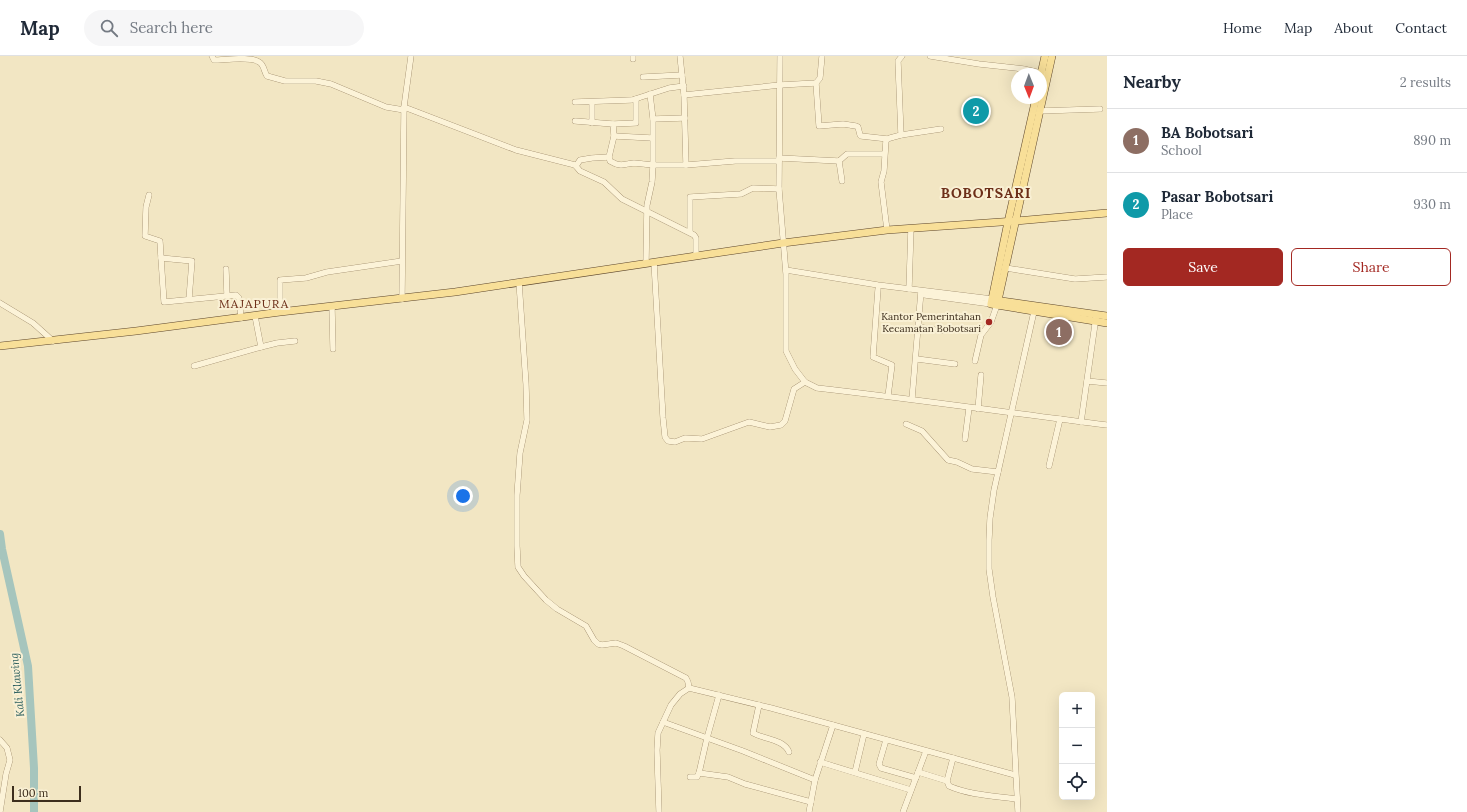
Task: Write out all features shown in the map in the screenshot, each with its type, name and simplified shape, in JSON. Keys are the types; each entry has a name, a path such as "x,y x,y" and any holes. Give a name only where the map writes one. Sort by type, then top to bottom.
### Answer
{"main road":[{"path":"1044,68 1045,56"},
{"path":"1046,68 1052,56"},
{"path":"995,302 1035,104"},
{"path":"995,302 1006,268 1012,221 1040,104"},
{"path":"0,346 241,318 280,312 402,299 696,255 887,230 1107,213"},
{"path":"995,302 1096,318 1107,323"},
{"path":"1096,318 1107,316"}],"street":[{"path":"212,56 214,60 248,58 261,63 266,76 289,81 316,81 332,84 386,107 404,108 516,150 570,163 576,166 580,171 604,182 622,198 690,232 696,238 696,255"},
{"path":"402,299 404,108 411,56"},
{"path":"680,56 684,86 686,165"},
{"path":"780,56 779,189 786,272 786,351 795,369 805,382 817,388 912,399 1011,414 1107,425"},
{"path":"822,56 820,78 816,83 819,126 843,124 856,126 859,129 861,136 888,139 901,135 941,129"},
{"path":"901,135 898,61 902,56"},
{"path":"930,56 1015,68"},
{"path":"643,77 682,75"},
{"path":"684,95 780,85 816,83"},
{"path":"574,102 636,99 669,88 684,86"},
{"path":"646,263 647,211 653,165 653,119 650,94"},
{"path":"575,121 613,124 636,123 636,99"},
{"path":"592,102 592,123"},
{"path":"1039,111 1100,109"},
{"path":"653,119 685,118"},
{"path":"613,124 614,136 609,157 610,161 616,164 625,165 634,163 653,165 686,165 735,161 779,160 839,161 847,154 884,154"},
{"path":"614,136 652,138"},
{"path":"887,230 880,182 884,171 885,144 888,139"},
{"path":"576,166 580,160 609,157"},
{"path":"839,161 842,181"},
{"path":"690,232 690,197 741,194 753,188 779,189"},
{"path":"149,195 146,207 145,235 160,241 164,302 236,295 239,298 241,318"},
{"path":"909,289 911,228"},
{"path":"161,258 192,261 189,299"},
{"path":"280,312 280,280 306,278 327,272 402,262"},
{"path":"654,262 662,418 665,437 668,442 675,442 685,438 702,439 749,422 770,427 781,425 785,421 794,389 805,382"},
{"path":"1006,268 1075,280 1107,276"},
{"path":"226,269 227,296"},
{"path":"786,272 909,289 921,292"},
{"path":"786,272 878,288 995,302 992,322 981,335 975,361"},
{"path":"519,282 527,420 520,453 517,488 516,546 518,567 524,576 546,600 557,609 586,626 598,644 602,645 616,643 624,646 686,678 688,688"},
{"path":"878,288 873,357 892,365 888,396"},
{"path":"912,399 917,359 921,292"},
{"path":"0,303 33,323 53,340"},
{"path":"332,307 333,349"},
{"path":"1018,812 1012,697 993,597 989,569 989,545 990,518 998,472 1035,308"},
{"path":"255,316 261,347"},
{"path":"1081,422 1096,318"},
{"path":"919,327 941,331"},
{"path":"194,366 277,343 294,341"},
{"path":"917,359 955,364"},
{"path":"978,409 981,375"},
{"path":"1087,381 1107,383"},
{"path":"965,439 969,408"},
{"path":"1049,466 1060,419"},
{"path":"906,424 926,435 948,460 972,469 998,472"},
{"path":"659,812 656,750 657,739 671,705 680,694 688,688 759,705 1015,775"},
{"path":"690,777 697,777 699,773 719,695"},
{"path":"759,705 752,733 782,744 788,748 789,752"},
{"path":"663,722 815,780"},
{"path":"809,812 815,780 832,725"},
{"path":"855,772 864,734"},
{"path":"0,740 7,748 10,760 6,774 0,812"},
{"path":"886,740 879,764 881,768 916,778"},
{"path":"903,812 926,751"},
{"path":"953,758 947,781 949,786 956,789 986,795 1017,799"},
{"path":"820,762 911,790"},
{"path":"879,780 883,769"},
{"path":"918,772 947,781"},
{"path":"699,773 728,777 745,784 810,802"}],"waterway":[{"name":"Kali Klawing","path":"0,534 28,666 34,768 34,812"}],"place":[{"name":"Pasar Bobotsari","path":"976,111"},
{"name":"Kantor Pemerintahan Kecamatan Bobotsari","path":"989,322"},
{"name":"BA Bobotsari","path":"1059,332"}],"district":[{"name":"BOBOTSARI","path":"986,193"},
{"name":"MAJAPURA","path":"254,303"}]}
